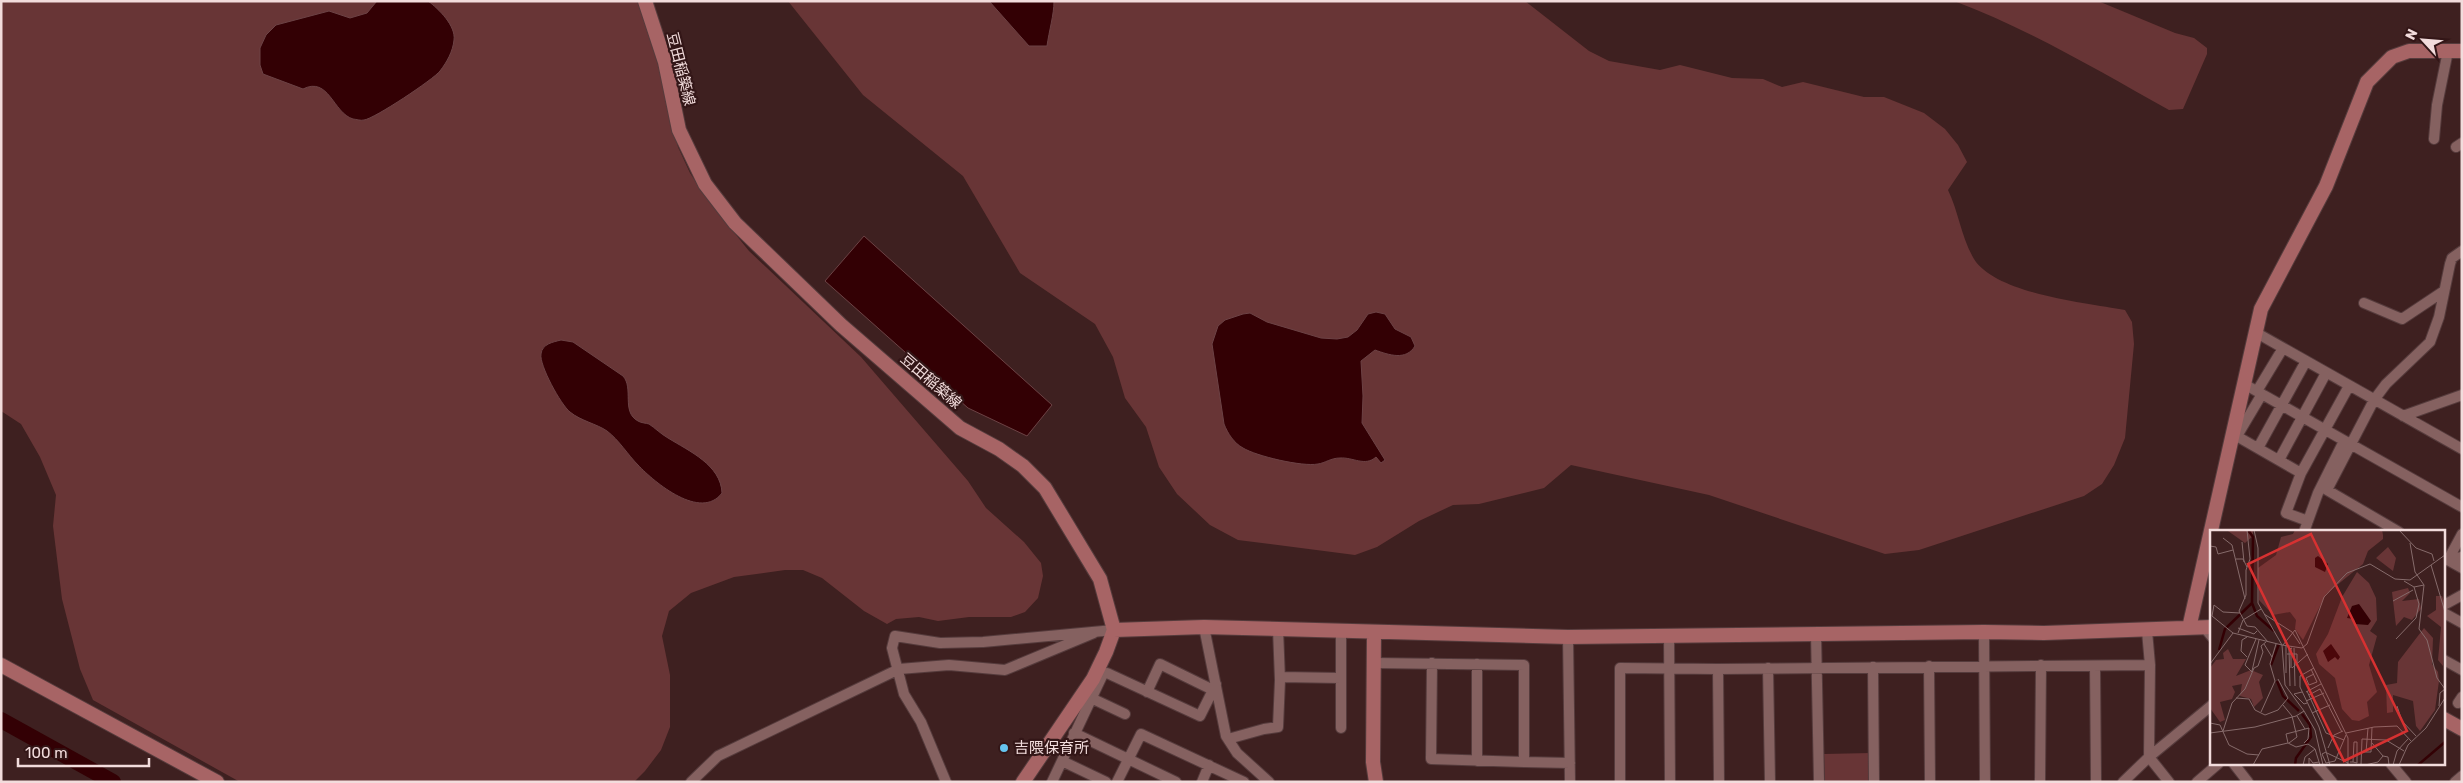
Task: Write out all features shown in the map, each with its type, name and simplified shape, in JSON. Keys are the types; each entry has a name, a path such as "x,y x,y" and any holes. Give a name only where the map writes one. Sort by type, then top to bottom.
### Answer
{"street":[{"name":"豆田稲築線","path":"645,1 665,62 679,130 705,184 735,223 841,325 960,428 1023,466 1045,488 1100,579 1108,602 1114,630"},
{"path":"2212,530 2235,435 2255,332 2267,293 2326,186 2367,82 2392,57 2409,52 2455,51 2438,105 2434,139"},
{"path":"2305,530 2318,493 2374,400 2386,384 2430,342 2452,258 2462,251"},
{"path":"2364,302 2402,319 2444,291"},
{"path":"2255,332 2462,449"},
{"path":"2235,435 2260,393 2282,348"},
{"path":"2258,448 2306,361"},
{"path":"2279,460 2326,373"},
{"path":"2244,384 2462,507"},
{"path":"2308,521 2286,513 2301,472 2349,386"},
{"path":"2403,416 2462,395"},
{"path":"2235,435 2301,472"},
{"path":"2347,443 2327,490 2396,530"},
{"path":"2446,559 2462,534"},
{"path":"2189,628 2210,540"},
{"path":"2446,559 2462,557"},
{"path":"2446,559 2462,568"},
{"path":"2446,604 2462,595"},
{"path":"2446,614 2462,623"},
{"path":"1204,627 1214,687 1228,739 1237,753 1269,782"},
{"path":"946,782 922,722 904,694 892,648 895,636 940,643 983,642 1114,630 1204,627 1568,637 2147,631 2189,628 2209,630"},
{"path":"1228,739 1278,727 1280,677 1278,629"},
{"path":"1052,782 1091,698 1114,630"},
{"path":"1341,728 1342,631"},
{"path":"2147,631 2150,665 2149,757 2169,782"},
{"path":"1374,632 1373,762 1376,782"},
{"path":"1984,632 1985,782"},
{"path":"691,782 718,756 899,669 949,665 1005,670 1094,633"},
{"path":"1816,634 1819,782"},
{"path":"1669,635 1670,782"},
{"path":"1568,637 1570,782"},
{"path":"2446,661 2462,670"},
{"path":"1374,663 1524,665 1524,762"},
{"path":"1147,692 1160,664 1214,687"},
{"path":"1432,664 1431,759 1570,763"},
{"path":"1477,664 1477,761"},
{"path":"1,665 216,782"},
{"path":"2040,782 2041,665"},
{"path":"1620,782 1620,668 1718,670 1929,666 2150,665"},
{"path":"1929,666 1930,782"},
{"path":"2095,666 2096,782"},
{"path":"1873,667 1874,782"},
{"path":"1768,668 1770,782"},
{"path":"1718,670 1720,782"},
{"path":"1100,672 1107,673 1200,716 1214,687"},
{"path":"1023,782 1100,672"},
{"path":"1280,677 1341,678"},
{"path":"1091,698 1125,714"},
{"path":"2123,782 2149,757 2210,707"},
{"path":"1074,733 1176,782"},
{"path":"1117,782 1141,734 1244,782"},
{"path":"1062,760 1106,782"},
{"path":"1202,782 1209,765"},
{"path":"2197,782 2216,766"},
{"path":"2236,766 2248,782"},
{"path":"2322,766 2332,782"},
{"path":"2396,766 2406,782"},
{"path":"2455,782 2462,776"}],"shaded area":[{"path":"1,1 642,1 663,66 670,115 678,147 690,173 708,200 749,251 861,357 968,481 986,508 1024,542 1041,563 1043,576 1038,598 1025,612 1011,617 969,617 938,621 919,617 896,619 887,624 864,611 822,578 803,570 785,570 734,577 691,593 669,611 662,636 670,675 670,727 661,750 634,782 240,782 93,700 80,669 62,599 53,526 56,495 40,457 21,424 1,411"},
{"path":"377,1 428,1 446,18 454,35 451,52 440,71 403,98 370,118 363,120 353,119 340,110 325,91 319,87 312,86 303,89 263,74 260,65 260,48 266,35 276,25 329,11 350,18 367,13"},
{"path":"788,1 1525,1 1589,51 1609,61 1660,70 1680,65 1732,78 1763,79 1782,87 1803,82 1864,97 1884,97 1924,113 1945,129 1958,145 1967,162 1948,190 1970,251 1974,259 1985,271 2001,281 2021,289 2066,300 2125,310 2132,322 2134,344 2125,438 2114,465 2102,484 2084,496 1919,550 1885,554 1709,495 1571,465 1544,488 1479,504 1453,505 1419,521 1377,547 1355,555 1238,540 1210,525 1177,494 1159,467 1146,427 1125,398 1113,357 1095,324 1020,273 963,176 863,95"},
{"path":"989,1 1054,1 1047,46 1029,46"},
{"path":"1954,1 2098,1 2175,33 2194,38 2207,48 2207,54 2183,109 2169,110 2037,38"},
{"path":"864,236 1052,405 1027,436 968,408 825,281"},
{"path":"1376,312 1385,314 1395,329 1411,337 1415,346 1407,354 1397,356 1375,350 1361,361 1362,423 1385,460 1381,463 1376,457 1368,461 1340,458 1318,464 1301,464 1249,451 1234,441 1224,424 1212,344 1218,326 1225,320 1250,313 1267,322 1321,338 1337,339 1348,337 1357,330 1368,314"},
{"path":"561,340 573,342 623,376 628,387 630,412 633,417 639,422 649,424 702,460 716,474 722,493 713,501 702,503 678,496 646,473 607,431 570,412 561,402 551,384 541,359 543,348 548,344"},
{"path":"1871,753 1871,782 1825,782 1824,754"}],"waterway":[{"path":"1,720 113,782"}],"place":[{"name":"吉隈保育所","path":"1004,748"}]}
